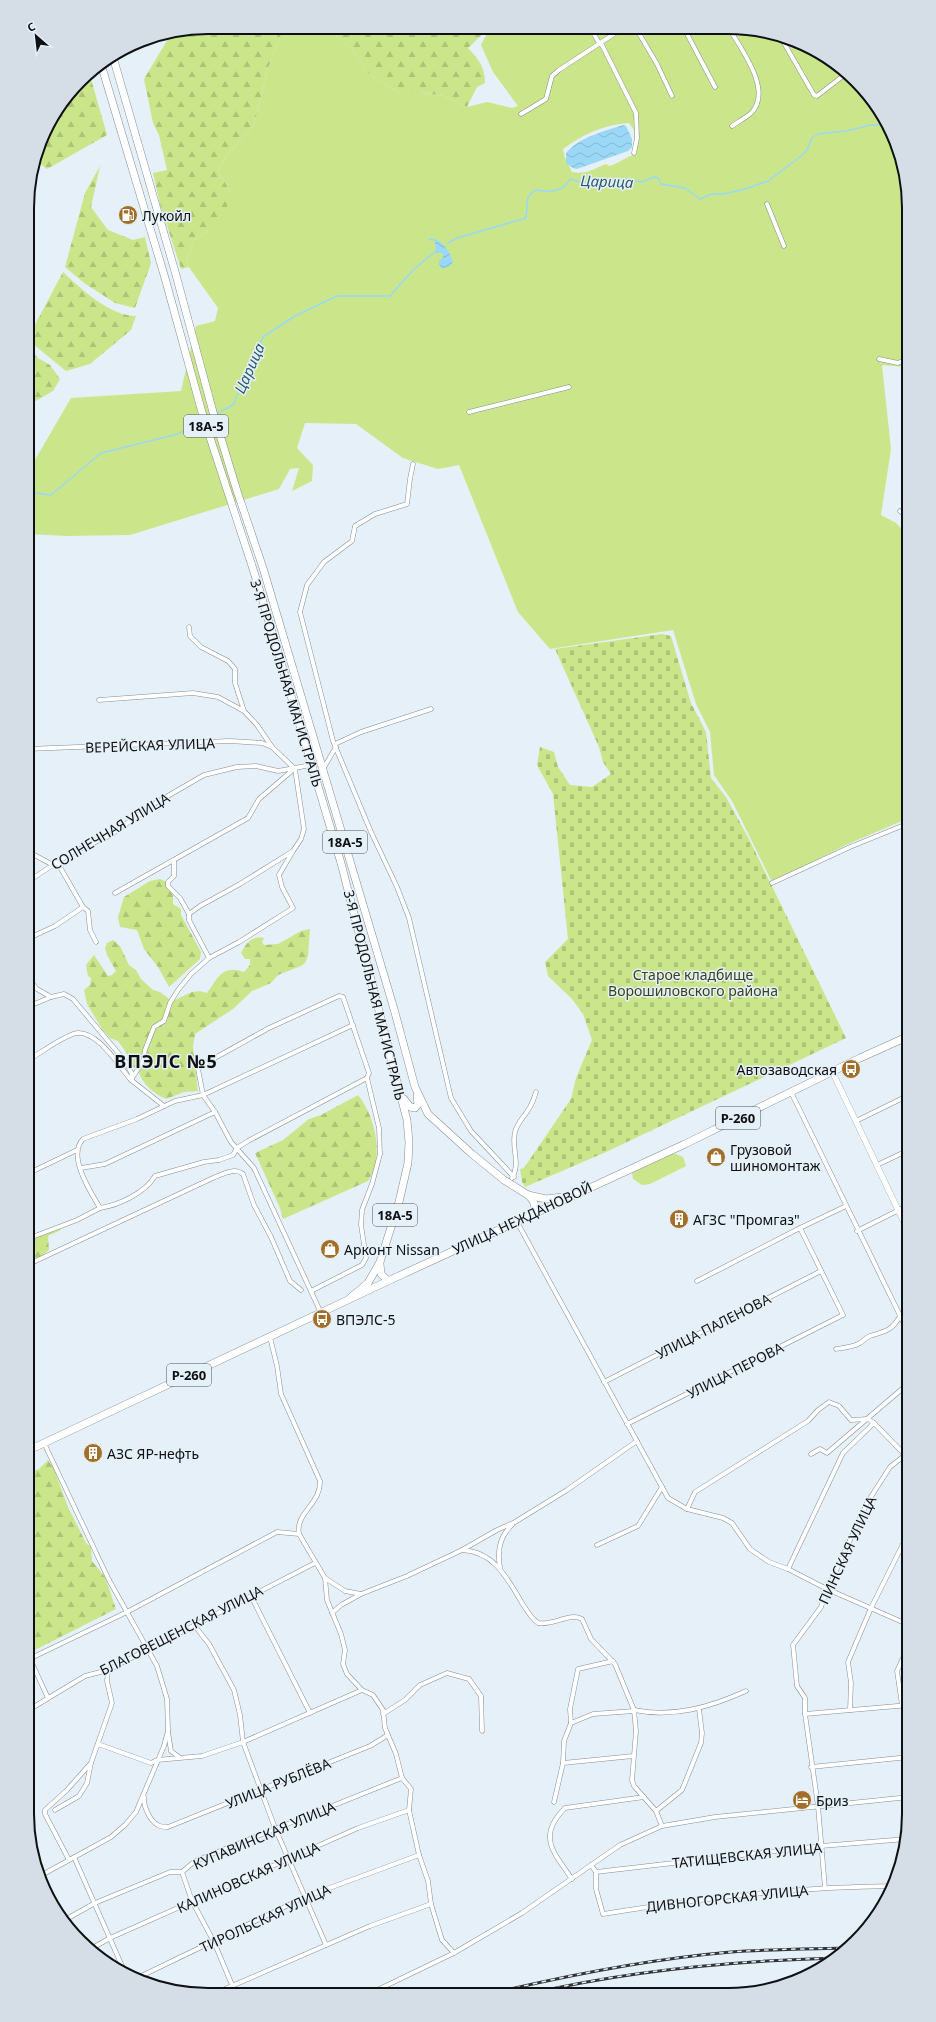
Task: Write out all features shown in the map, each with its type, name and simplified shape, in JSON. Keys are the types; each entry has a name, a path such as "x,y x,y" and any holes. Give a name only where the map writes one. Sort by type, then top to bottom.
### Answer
{"highway":[{"name":"3-Я ПРОДОЛЬНАЯ МАГИСТРАЛЬ","path":"114,61 176,275 213,412 237,490 264,568 394,1009 415,1087 428,1114 508,1184 528,1195 546,1199 570,1196"},
{"name":"3-Я ПРОДОЛЬНАЯ МАГИСТРАЛЬ","path":"103,69 165,278 203,416 254,572 341,863 407,1120 409,1142 408,1163 399,1202 380,1262 368,1283 350,1298"},
{"name":"УЛИЦА НЕЖДАНОВОЙ","path":"34,1448 388,1280 517,1222 791,1092 832,1071 902,1039"},
{"path":"400,1092 409,1106 415,1108 418,1101 415,1087"},
{"path":"407,1120 415,1111 421,1110 428,1114"},
{"path":"528,1195 533,1200 535,1206 534,1212 531,1215"},
{"path":"380,1262 381,1274 388,1280"}],"street":[{"path":"594,34 599,44 602,45 636,112 637,138 634,153"},
{"path":"521,114 546,99 552,76 614,34"},
{"path":"640,34 672,96"},
{"path":"686,34 716,87"},
{"path":"732,34 759,84 756,106 751,113 732,126"},
{"path":"784,43 814,95 817,96 822,93 842,76"},
{"path":"767,204 784,246"},
{"path":"879,359 898,363 902,361"},
{"path":"470,412 569,387"},
{"path":"413,464 407,504 375,514 355,526 352,541 324,562 307,585 300,612 335,746 371,832 397,887 409,918 451,1098 471,1131 514,1177"},
{"path":"189,627 190,636 201,647 228,661 235,669 236,682 244,711"},
{"path":"98,700 193,693 218,697 244,711 257,725 272,747 295,769 304,829 301,840 279,875 282,887 292,908 239,942 209,958 191,974 170,1003 164,1020 154,1027 145,1050 143,1061 130,1080"},
{"path":"323,770 335,746 361,732 431,709"},
{"name":"ВЕРЕЙСКАЯ УЛИЦА","path":"34,749 230,741 262,742 272,747"},
{"name":"СОЛНЕЧНАЯ УЛИЦА","path":"34,877 73,852 109,836 154,804 204,775 237,767 256,766 278,771 311,765"},
{"path":"116,893 248,818 259,799 295,769"},
{"path":"772,883 850,846 902,826"},
{"path":"189,914 293,851"},
{"path":"34,855 53,865"},
{"path":"174,861 174,876 168,882 168,886 180,898 189,914 189,920 209,958"},
{"path":"58,862 83,907 88,911 90,930 96,942"},
{"path":"34,936 55,926 83,907"},
{"path":"34,985 37,989 52,997"},
{"path":"34,1004 64,994 73,999 125,1060 132,1074 130,1080"},
{"path":"311,1292 362,1265 366,1258 361,1225 362,1210 372,1184 380,1154 379,1128 367,1078 369,1073 343,997 339,996 269,1028 204,1064 198,1069 203,1095 216,1112 231,1142 254,1168 311,1292 321,1313"},
{"path":"100,1208 89,1189 77,1154 78,1145 83,1139 175,1101 203,1095 353,1025"},
{"path":"34,1057 74,1034 84,1032 107,1050 130,1080 164,1106"},
{"path":"832,1071 902,1218"},
{"path":"34,1236 77,1220 100,1208 111,1206 132,1197 152,1182 155,1176 233,1155 237,1148 367,1078"},
{"path":"508,1184 514,1177 518,1163 514,1150 514,1133 536,1092"},
{"path":"791,1092 857,1231 902,1320"},
{"path":"856,1121 902,1098"},
{"path":"81,1168 105,1164 216,1112"},
{"path":"34,1171 77,1150"},
{"path":"877,1165 902,1153"},
{"path":"34,1262 215,1177 232,1171 239,1171 242,1174 254,1205 271,1238 290,1281 301,1290"},
{"path":"697,1281 846,1206"},
{"path":"857,1231 902,1208"},
{"path":"517,1222 668,1498 688,1509 723,1518 732,1523 750,1549 769,1562 788,1569 827,1589 902,1622"},
{"path":"800,1228 821,1271"},
{"name":"УЛИЦА ПАЛЕНОВА","path":"604,1382 821,1271"},
{"name":"УЛИЦА ПЕРОВА","path":"627,1424 843,1316 821,1271"},
{"path":"836,1349 847,1348 859,1344 869,1336 881,1334 896,1324 900,1316"},
{"path":"270,1337 277,1366 281,1394 320,1481 319,1496 300,1521 297,1528 298,1534 325,1578 345,1591 361,1594"},
{"path":"811,1454 820,1449 827,1453 902,1389"},
{"path":"688,1509 695,1492 808,1422 818,1410 829,1402 839,1406 850,1420 868,1418 902,1451"},
{"path":"788,1569 843,1453 874,1423"},
{"path":"332,1613 346,1602 361,1594 407,1576 462,1550 497,1530 515,1522 567,1490 637,1441"},
{"path":"44,1443 95,1552 157,1666 165,1689 171,1751 179,1757"},
{"name":"ПИНСКАЯ УЛИЦА","path":"825,1888 818,1806 811,1767 805,1714 805,1698 797,1686 793,1645 821,1607 827,1589 867,1502 890,1467 902,1459"},
{"path":"597,1545 638,1526 662,1487"},
{"path":"500,1567 498,1556 501,1538 515,1522"},
{"path":"34,1656 127,1612 277,1532 298,1534"},
{"path":"850,1710 851,1683 848,1662 871,1608 902,1546"},
{"path":"462,1550 480,1553 500,1567 534,1620 543,1624 552,1624 578,1616 584,1623 591,1638 613,1661 622,1678 634,1710 636,1731 632,1780 634,1786 656,1811 662,1826"},
{"name":"БЛАГОВЕЩЕНСКАЯ УЛИЦА","path":"34,1707 85,1676 108,1670 315,1563"},
{"path":"325,1578 327,1600 341,1634 345,1650 343,1664 347,1674 362,1690 373,1695 383,1710 388,1735 396,1754 402,1778 411,1789 409,1810 419,1855 428,1881 431,1904 442,1940 454,1953"},
{"path":"345,1591 346,1602"},
{"path":"251,1596 310,1713"},
{"path":"194,1625 210,1644 234,1690 240,1715 243,1742 275,1828 326,1945"},
{"path":"805,1714 902,1705 897,1671 902,1659"},
{"path":"554,1802 563,1763 564,1741 571,1723 570,1709 578,1669 613,1661"},
{"path":"55,1810 79,1796 84,1790 91,1763 112,1703 107,1681 108,1670"},
{"path":"34,1671 48,1698"},
{"path":"383,1714 405,1700 420,1685 447,1673 469,1679 481,1696 482,1731"},
{"path":"98,1744 151,1763 157,1760 202,1756 243,1742 362,1690"},
{"path":"571,1723 593,1714 634,1710 656,1712 699,1709 716,1704 746,1691"},
{"path":"656,1811 682,1790 701,1743 702,1733 699,1709"},
{"path":"44,1874 111,1837 136,1812 168,1731"},
{"name":"УЛИЦА РУБЛЁВА","path":"144,1792 144,1801 152,1819 158,1825 168,1827 370,1746 388,1735"},
{"path":"563,1763 633,1756"},
{"path":"811,1767 902,1758"},
{"path":"68,1860 45,1814 46,1810 91,1763"},
{"path":"83,1773 89,1775"},
{"name":"КУПАВИНСКАЯ УЛИЦА","path":"68,1918 95,1903 170,1872 182,1872 195,1861 402,1778"},
{"path":"572,1879 555,1856 551,1846 551,1825 557,1815 564,1808 644,1797"},
{"path":"381,1988 454,1953 522,1913 620,1845 662,1826 715,1817 902,1798"},
{"name":"КАЛИНОВСКАЯ УЛИЦА","path":"95,1947 110,1938 192,1901 289,1860 358,1828 409,1810"},
{"name":"ТАТИЩЕВСКАЯ УЛИЦА","path":"596,1872 821,1846 901,1839"},
{"name":"ТИРОЛЬСКАЯ УЛИЦА","path":"142,1976 304,1897 419,1855"},
{"path":"74,1857 122,1965"},
{"path":"591,1865 596,1872"},
{"path":"182,1872 192,1901 214,1942 232,1986"},
{"name":"ДИВНОГОРСКАЯ УЛИЦА","path":"596,1872 596,1889 603,1914 641,1908 825,1888 886,1886"},
{"path":"227,1988 370,1926 431,1904"}],"green space":[{"path":"196,34 281,34 268,68 254,125 226,156 218,170 231,193 226,210 212,228 194,240 186,263 189,267 181,269 160,204 153,173 167,170 159,135 153,123 144,79 168,39"},
{"path":"281,34 334,34 350,47 369,74 398,92 420,92 444,96 467,107 487,102 512,108 518,106 493,72 481,45 486,34 751,35 784,43 815,57 843,77 859,93 873,111 889,141 899,174 902,196 902,367 882,365 891,449 881,515 896,523 902,529 902,821 848,844 772,882 732,801 714,775 710,732 696,704 673,630 550,649 518,612 459,465 438,469 403,458 356,424 305,423 297,448 313,465 312,481 292,491 299,468 290,469 279,489 130,535 67,536 34,534 34,462 71,398 181,391 196,326 215,321 218,308 186,263 194,240 212,228 231,193 218,170 226,156 254,125 268,68","holes":["629,123 634,130 635,155 616,164 609,166 606,164 593,170 577,173 572,172 565,158 563,149 594,131"]},
{"path":"334,34 483,34 468,48 483,68 485,83 477,87 467,107 444,96 420,92 398,92 369,74 350,47"},
{"path":"91,79 107,135 47,169 40,163 47,141 63,111 77,93"},
{"path":"100,166 91,207 108,230 133,240 145,237 151,263 135,308 115,303 84,283 65,267 85,193"},
{"path":"63,272 78,286 106,307 126,315 136,316 131,330 90,364 66,371 34,345 34,327"},
{"path":"34,353 38,358 50,365 60,379 53,391 34,402"},
{"name":"Старое кладбище Ворошиловского района","path":"662,634 671,636 691,703 706,732 711,778 726,797 749,839 846,1038 606,1152 525,1187 522,1182 520,1169 524,1168 571,1099 576,1078 592,1040 583,1014 572,999 548,976 545,962 568,939 553,794 537,765 540,747 554,752 558,767 570,785 592,787 611,774 603,762 599,747 555,649"},
{"path":"160,879 169,883 173,896 173,904 181,909 181,915 201,952 200,959 169,987 158,967 144,949 137,930 120,927 118,917 124,897 150,881"},
{"path":"310,929 308,956 305,963 278,975 271,983 252,991 233,1009 195,1034 193,1047 198,1091 184,1092 166,1099 153,1091 145,1084 138,1070 133,1067 130,1058 118,1041 110,1038 102,1029 87,1004 84,990 90,985 91,978 88,976 86,965 94,955 108,976 112,975 116,971 107,955 105,948 107,943 113,940 120,946 129,965 136,970 141,979 153,990 160,992 172,1001 197,991 207,993 221,974 226,971 237,970 244,972 250,965 250,959 245,959 241,953 247,943 253,939 264,938 262,942 264,945 278,944 301,931"},
{"path":"358,1095 369,1114 376,1136 376,1160 368,1181 283,1219 280,1208 255,1153 283,1140 309,1119 321,1115"},
{"path":"670,1154 676,1154 683,1157 686,1166 650,1184 642,1185 633,1179 632,1173"},
{"path":"59,1226 61,1230 48,1236 49,1250 34,1260 34,1238"},
{"path":"48,1460 54,1469 68,1507 86,1543 91,1547 92,1561 105,1577 116,1609 34,1650 34,1471 39,1469"}],"water":[{"path":"623,125 626,126 632,139 632,147 628,151 577,169 566,163 566,153 578,143 599,133"},
{"path":"429,238 437,240 441,243 450,254 453,262 450,266 442,269 438,262 443,257 442,253 436,253 435,241 429,240"}],"waterway":[{"name":"Царица","path":"448,243 457,238 526,218 528,197 535,190 550,191 560,189 564,187 570,179 584,183 618,180 623,181 626,179 642,182 654,177 658,178 661,184 685,188 700,199 712,194 724,194 745,189 768,181 800,157 807,150 812,138 818,134 846,131 871,125 881,125"},
{"name":"Царица","path":"216,414 233,405 263,337 295,316 337,296 390,296 413,270 436,251"},
{"name":"Царица","path":"34,493 51,495 101,453 178,434 202,421"}],"railway":[{"path":"515,1988 639,1963 700,1955 745,1951 839,1948"},
{"path":"558,1988 605,1979 681,1968 720,1964 826,1958"}],"place":[{"name":"Лукойл","path":"128,215"},
{"name":"Автозаводская","path":"851,1069"},
{"name":"Грузовой шиномонтаж","path":"716,1157"},
{"name":"АГЗС \"Промгаз\"","path":"679,1219"},
{"name":"Арконт Nissan","path":"330,1249"},
{"name":"ВПЭЛС-5","path":"322,1319"},
{"name":"АЗС ЯР-нефть","path":"93,1453"},
{"name":"Бриз","path":"802,1800"}],"district":[{"name":"ВПЭЛС №5","path":"166,1061"}]}
